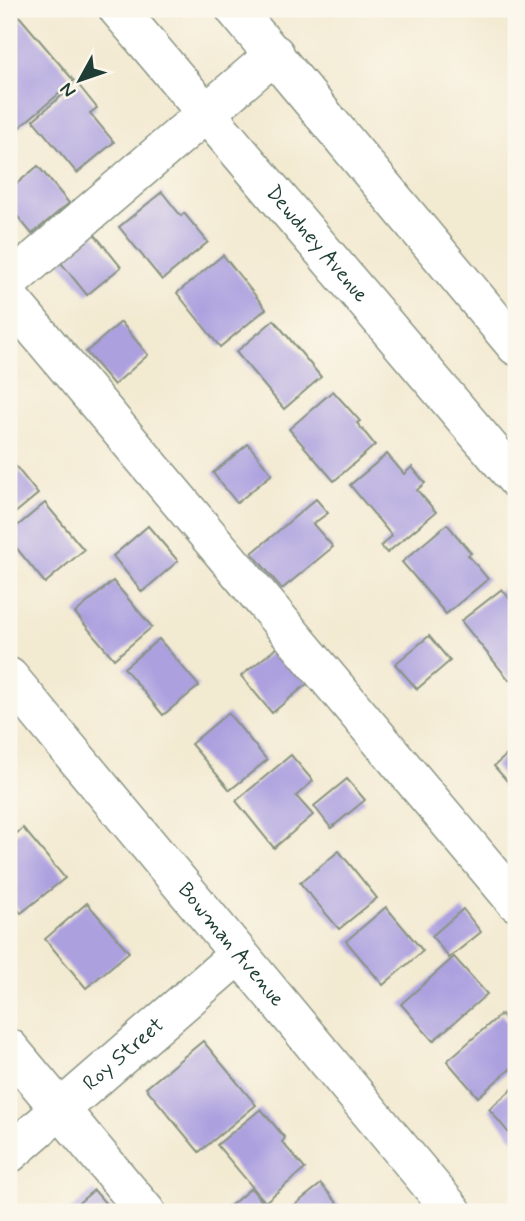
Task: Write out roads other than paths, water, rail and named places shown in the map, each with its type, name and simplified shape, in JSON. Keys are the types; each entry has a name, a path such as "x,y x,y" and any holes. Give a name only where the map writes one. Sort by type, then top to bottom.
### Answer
{"main road":[{"name":"Dewdney Avenue","path":"118,9 516,479"},
{"path":"235,9 516,346"},
{"path":"9,282 275,54"},
{"path":"9,298 516,902"},
{"name":"Bowman Avenue","path":"9,677 453,1212"},
{"name":"Roy Street","path":"9,1154 238,955"},
{"path":"9,1048 146,1212"}]}
